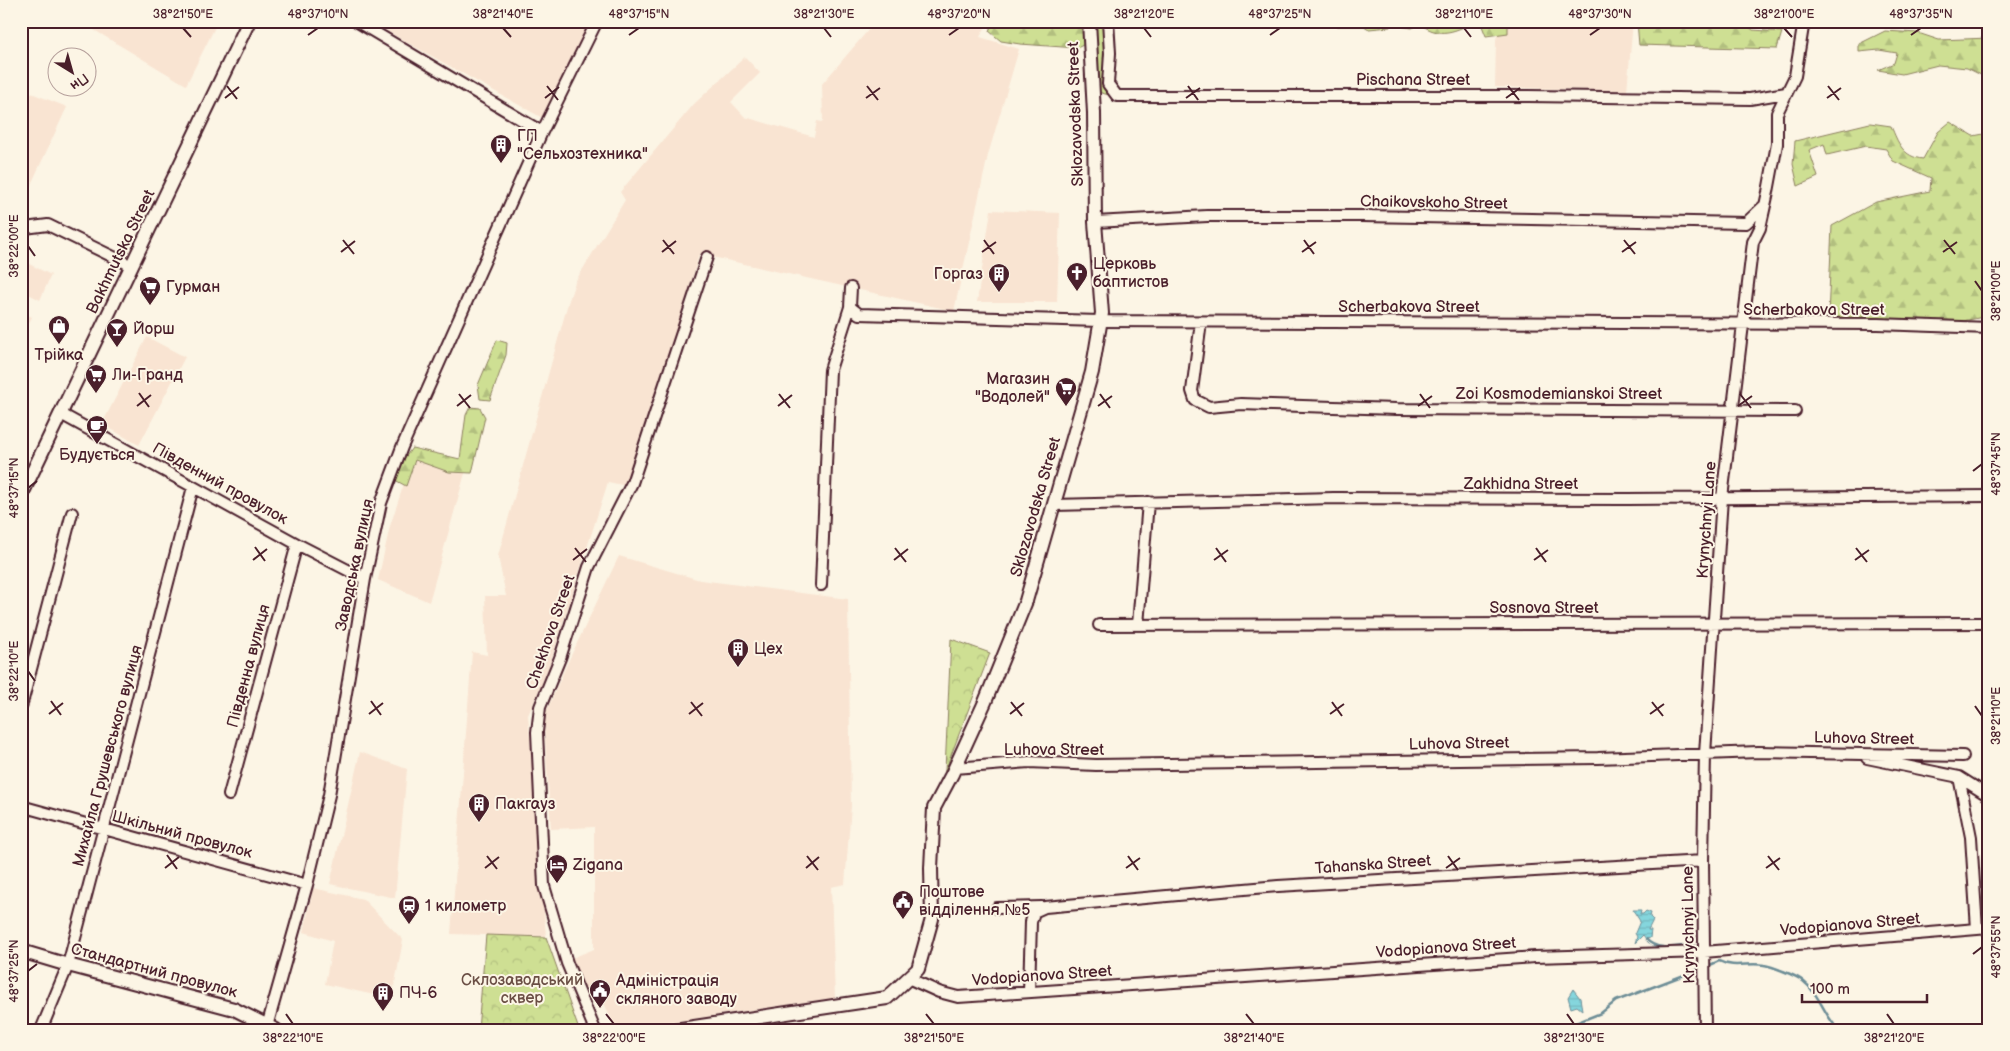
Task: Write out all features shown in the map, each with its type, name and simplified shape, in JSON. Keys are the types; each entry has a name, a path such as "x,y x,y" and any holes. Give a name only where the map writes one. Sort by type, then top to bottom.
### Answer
{"street":[{"name":"Bakhmutska Street","path":"21,496 249,21"},
{"path":"356,21 542,132"},
{"name":"Заводська вулиця","path":"270,1028 329,795 365,579 381,503 402,448 542,132 597,21"},
{"name":"Sklozavodska Street","path":"674,1030 887,998 918,969 932,919 931,868 934,808 955,768 985,702 1026,601 1092,372 1102,313 1095,222 1094,113 1089,21"},
{"name":"Pischana Street","path":"1108,21 1110,53 1108,84 1117,96 1510,96 1750,99 1786,94"},
{"name":"Krynychnyi Lane","path":"1706,1030 1703,860 1705,754 1722,498 1753,242 1760,228 1777,144 1777,113 1795,76 1804,21"},
{"path":"1764,96 1777,113"},
{"path":"1753,242 1753,230 1746,223 1765,205"},
{"name":"Chaikovskoho Street","path":"1095,222 1207,216 1362,216 1746,223"},
{"path":"23,230 48,225 132,266"},
{"name":"Chekhova Street","path":"595,1030 567,963 544,886 537,732 540,707 560,658 589,567 632,483 707,257"},
{"path":"821,585 830,370 850,307 851,288"},
{"name":"Scherbakova Street","path":"850,307 860,314 1100,321 1742,325 1878,324 1989,328"},
{"name":"Zoi Kosmodemianskoi Street","path":"1201,322 1192,391 1195,400 1209,407 1241,404 1396,409 1795,411"},
{"name":"Південний провулок","path":"61,414 297,544 365,579"},
{"name":"Михайла Грушевського вулиця","path":"41,1030 68,965 105,830 193,487"},
{"name":"Zakhidna Street","path":"1054,505 1334,498 1989,496"},
{"path":"1138,625 1148,502"},
{"path":"21,707 72,513"},
{"name":"Південна вулиця","path":"229,795 297,544"},
{"name":"Sosnova Street","path":"1100,625 1715,622 1989,623"},
{"name":"Luhova Street","path":"955,768 1030,762 1096,765 1598,758 1758,752 1963,756"},
{"path":"1841,753 1960,777 1989,796"},
{"path":"1960,777 1971,837 1977,929"},
{"name":"Шкільний провулок","path":"21,806 307,884"},
{"name":"Tahanska Street","path":"997,908 1045,907 1278,886 1703,860"},
{"path":"1029,992 1031,922 1034,912 1045,907"},
{"name":"Vodopianova Street","path":"908,978 938,992 958,997 1535,957 1704,957 1989,928"},
{"name":"Стандартний провулок","path":"21,951 234,1009 270,1028"}],"shaded area":[{"path":"79,21 218,21 186,85"},
{"path":"369,21 593,21 546,120"},
{"path":"876,21 989,21 980,37 1019,49 988,155 954,311 699,254 683,312 627,486 608,482 547,673 528,715 546,937 451,934 472,652 487,655 485,596 506,596 498,556 575,282 625,200 620,192 694,104 745,57 760,73 731,102 745,117 814,137 817,121 823,122 822,84"},
{"path":"1500,21 1633,21 1627,91 1495,87 1496,40"},
{"path":"21,89 67,107 21,206"},
{"name":"Горгаз","path":"991,210 1060,213 1057,302 977,302"},
{"path":"21,260 51,275 40,300 21,290"},
{"path":"21,312 32,317 21,338"},
{"path":"147,337 185,357 139,445 102,424"},
{"path":"414,453 467,466 429,602 378,580 390,526"},
{"path":"619,556 700,580 848,599 851,806 845,884 831,887 835,998 616,1030 596,985 584,989 572,958 594,949 594,827 551,829 544,722 547,710 566,666"},
{"path":"360,752 407,769 395,898 330,884"},
{"path":"313,888 363,899 403,940 392,999 325,984 333,941 304,932"}],"green space":[{"path":"1015,21 1079,21 1085,31 1087,43 1077,48 1020,44 1001,41 989,31 992,24"},
{"path":"1096,21 1103,21 1108,25 1107,44 1104,46 1109,95 1098,92"},
{"path":"1310,21 1392,21 1390,27 1369,29 1364,26 1313,26"},
{"path":"1400,21 1468,21 1468,25 1449,32 1438,32 1420,24 1412,28 1399,26"},
{"path":"1480,21 1508,21 1508,33 1486,36"},
{"path":"1637,21 1740,21 1753,30 1782,32 1777,49 1639,45"},
{"path":"1885,31 1918,33 1939,40 1989,38 1989,79 1967,68 1938,65 1902,74 1878,70 1894,63 1897,53 1879,50 1859,52 1859,44"},
{"path":"1950,122 1973,136 1989,133 1989,316 1952,323 1828,317 1832,226 1876,202 1930,191 1931,178 1893,161 1886,149 1866,146 1827,155 1824,144 1809,150 1818,177 1798,186 1793,164 1795,141 1870,123 1891,126 1902,148 1916,158 1923,159 1938,132"},
{"path":"497,340 507,343 506,355 490,400 480,399 478,385"},
{"path":"470,407 480,408 485,417 472,473 449,472 415,460 406,486 395,480 401,463 412,448 460,459 466,415"},
{"path":"951,639 990,653 945,771"},
{"name":"Склозаводський сквер","path":"486,935 546,937 579,1030 478,1030"}],"water":[{"path":"1633,910 1641,910 1640,914 1646,911 1651,913 1650,917 1653,920 1648,930 1651,930 1650,938 1646,939 1643,935 1635,943 1637,937 1635,933 1640,921"},
{"path":"1573,989 1580,998 1582,1010 1577,1006 1571,1008 1568,997"}],"waterway":[{"path":"1646,939 1656,946 1693,945 1695,949"},
{"path":"1708,966 1719,961 1730,965 1758,964 1778,969 1796,977 1814,992 1829,1018 1839,1030"},
{"path":"1558,1030 1601,1013 1616,1001 1700,969"}],"place":[{"name":"ГП \"Сельхозтехника\"","path":"501,164"},
{"name":"Церковь баптистов","path":"1077,292"},
{"name":"Горгаз","path":"999,293"},
{"name":"Гурман","path":"150,306"},
{"name":"Трійка","path":"59,345"},
{"name":"Йорш","path":"117,348"},
{"name":"Ли-Гранд","path":"96,394"},
{"name":"Магазин \"Водолей\"","path":"1066,407"},
{"name":"Будується","path":"97,445"},
{"name":"Цех","path":"738,668"},
{"name":"Пакгауз","path":"479,823"},
{"name":"Zigana","path":"557,884"},
{"name":"Поштове відділення №5","path":"903,920"},
{"name":"1 километр","path":"409,925"},
{"name":"Адміністрація скляного заводу","path":"600,1009"},
{"name":"ПЧ-6","path":"383,1012"}]}
